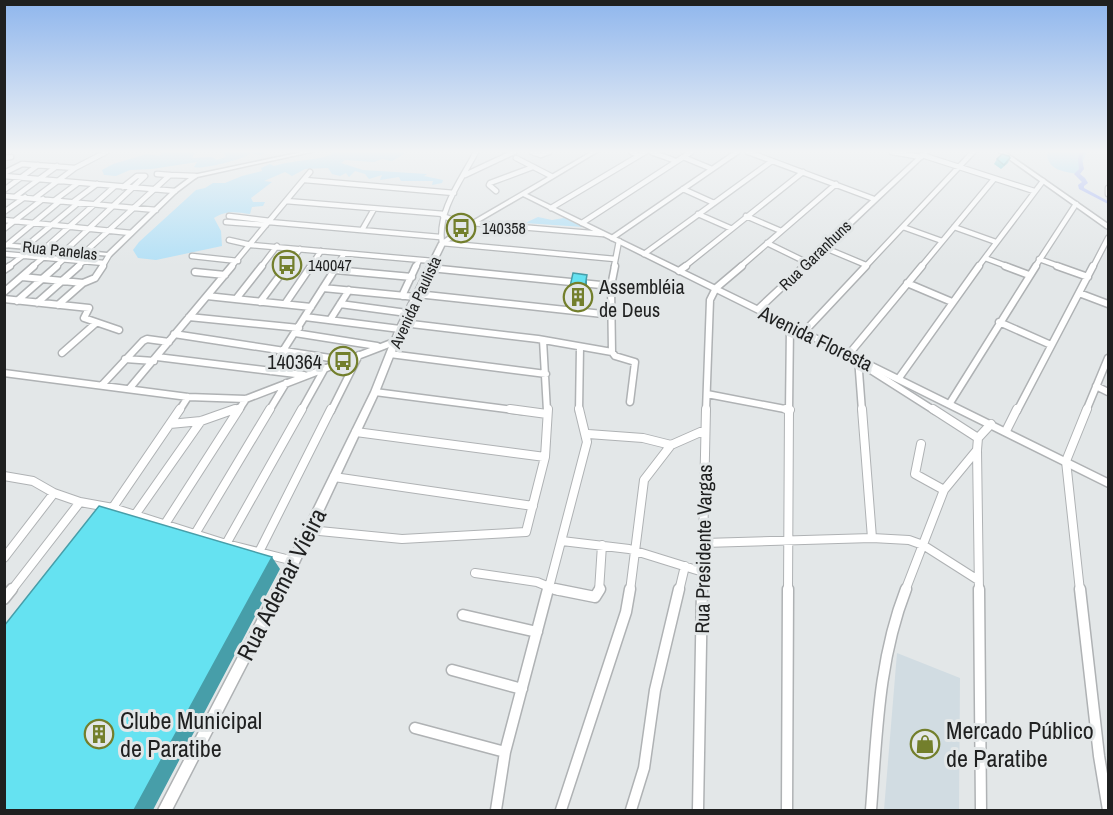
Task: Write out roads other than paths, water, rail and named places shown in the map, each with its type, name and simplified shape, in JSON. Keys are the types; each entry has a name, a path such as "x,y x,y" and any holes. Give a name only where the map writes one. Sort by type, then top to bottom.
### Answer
{"street":[{"path":"16,197 25,190"},
{"path":"35,198 46,190"},
{"name":"Rua Panelas","path":"6,248 70,190"},
{"path":"4,270 24,255 29,247 90,190"},
{"path":"4,292 111,190"},
{"path":"17,301 43,279 90,228 132,190"},
{"path":"38,303 132,208 153,190"},
{"path":"154,190 175,191"},
{"path":"129,389 296,190"},
{"path":"420,190 454,193"},
{"name":"Avenida Paulista","path":"390,354 431,265 441,240 443,215 456,190"},
{"path":"441,240 529,190"},
{"path":"551,208 581,190"},
{"path":"582,223 632,190"},
{"path":"612,352 611,286 616,239 681,190"},
{"path":"684,190 714,203"},
{"path":"644,254 732,190"},
{"path":"679,271 780,190"},
{"path":"716,288 829,190"},
{"path":"852,190 874,198"},
{"name":"Rua Garanhuns","path":"758,310 883,190"},
{"path":"804,332 937,190"},
{"path":"849,354 985,190"},
{"path":"899,378 1034,191 1031,190"},
{"path":"1056,190 1108,226"},
{"path":"58,306 83,283 95,278 109,255 175,191"},
{"name":"Avenida Floresta","path":"523,194 1108,483"},
{"path":"4,196 156,210"},
{"path":"4,213 25,197"},
{"path":"4,229 43,199"},
{"path":"286,201 443,215 454,221 603,234"},
{"path":"950,403 1039,258 1076,204"},
{"path":"362,230 374,209"},
{"path":"698,214 730,228"},
{"path":"746,216 781,231"},
{"path":"227,219 362,230 615,259"},
{"name":"Rua Panelas","path":"4,220 131,233"},
{"path":"903,227 942,241"},
{"path":"954,227 996,242"},
{"path":"1006,431 1108,238"},
{"path":"229,240 251,245 419,260 431,265 611,286"},
{"path":"766,243 807,262"},
{"path":"237,299 277,246"},
{"name":"Rua Panelas","path":"6,248 29,247 84,257 109,255"},
{"path":"823,247 866,265"},
{"path":"6,248 24,255 47,252"},
{"path":"260,302 300,249"},
{"path":"285,304 321,251"},
{"path":"270,371 344,254"},
{"path":"192,256 238,261"},
{"path":"84,257 104,263"},
{"path":"985,258 1029,275"},
{"path":"1039,258 1088,277"},
{"path":"402,296 419,260"},
{"path":"335,270 412,277"},
{"path":"195,272 225,275"},
{"path":"22,277 83,283"},
{"path":"906,283 952,302"},
{"path":"323,288 612,315"},
{"name":"Rua Presidente Vargas","path":"698,810 706,394 710,304 716,288"},
{"path":"330,320 349,290"},
{"path":"1079,293 1108,304"},
{"path":"207,296 311,307"},
{"path":"4,299 89,308 83,318 119,330"},
{"path":"340,304 407,314"},
{"path":"189,317 297,330 379,347"},
{"path":"305,318 543,340 612,352 615,356 635,362 634,378 629,388 630,402"},
{"path":"999,322 1052,345"},
{"path":"62,353 96,323"},
{"path":"787,810 790,628 788,541 790,325"},
{"path":"174,334 346,361"},
{"path":"102,385 140,343 147,339 169,342"},
{"path":"309,530 402,539 526,532 545,457 547,414 543,340"},
{"path":"170,424 201,421 286,383 394,342"},
{"path":"496,810 506,752 588,434 583,425 579,407 580,347"},
{"path":"390,354 546,374"},
{"name":"Rua Ademar Vieira","path":"165,810 294,561 375,392 390,354"},
{"path":"259,552 359,355"},
{"path":"1108,358 1066,461 1108,810"},
{"path":"124,359 155,359 306,375"},
{"path":"858,360 978,438"},
{"path":"858,360 872,538"},
{"path":"226,544 325,368"},
{"path":"4,372 244,403"},
{"path":"195,534 286,383"},
{"path":"1096,386 1108,392"},
{"path":"375,392 547,414"},
{"path":"706,394 790,410"},
{"path":"101,524 188,397"},
{"path":"165,524 244,403"},
{"path":"135,515 201,421"},
{"path":"981,810 977,450 978,438 991,424"},
{"path":"561,810 626,612 644,480 657,459 671,445 705,430"},
{"path":"356,432 545,457"},
{"path":"588,434 643,438 671,445"},
{"path":"921,444 922,448 915,464 915,474 944,490"},
{"path":"871,810 883,665 893,623 944,490 977,450"},
{"path":"4,476 39,483 54,493 80,502 113,508 226,544 294,561"},
{"path":"334,477 533,506"},
{"path":"4,558 54,493"},
{"path":"4,599 80,502"},
{"path":"704,543 872,538 909,540 924,545 978,580"},
{"path":"562,541 634,551 703,572"},
{"path":"475,573 537,582 549,587 595,597 601,588 602,545"},
{"path":"631,810 644,768 655,690 685,566"},
{"path":"464,615 537,632"},
{"path":"452,670 522,688"},
{"path":"415,728 506,752"}],"waterway":[{"path":"1084,190 1108,203"}],"place":[{"name":"140358","path":"461,228"},
{"name":"140047","path":"287,265"},
{"name":"Assembléia de Deus","path":"578,297"},
{"name":"140364","path":"343,361"},
{"name":"Clube Municipal de Paratibe","path":"99,734"},
{"name":"Mercado Público de Paratibe","path":"925,744"}]}
